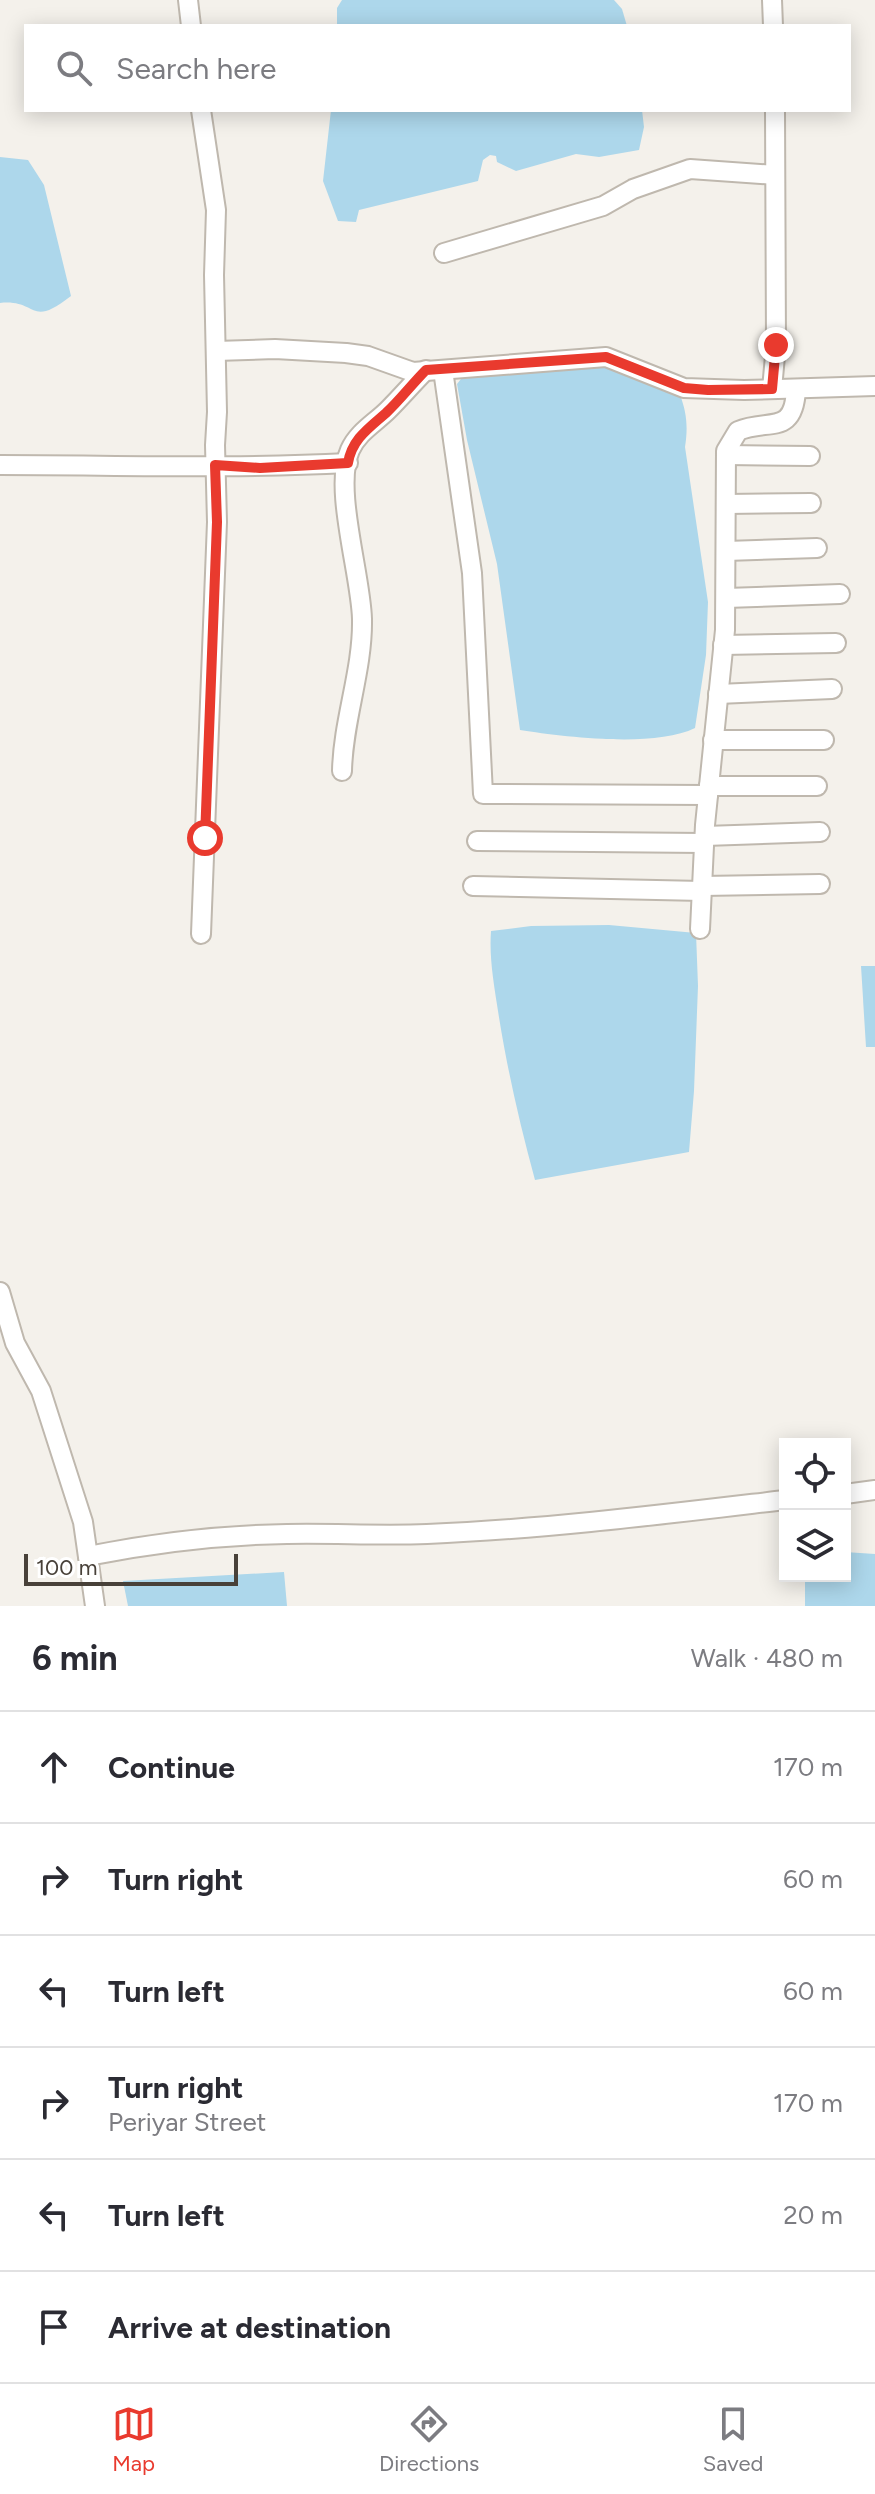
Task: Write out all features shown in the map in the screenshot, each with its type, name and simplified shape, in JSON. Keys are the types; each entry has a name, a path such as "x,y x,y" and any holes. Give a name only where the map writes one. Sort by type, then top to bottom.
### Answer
{"street":[{"path":"188,0 191,24"},
{"path":"772,0 773,24"},
{"path":"201,112 216,210 217,522 201,934"},
{"path":"772,389 776,345 775,112"},
{"path":"444,253 603,206 633,189 690,169 775,175"},
{"path":"216,351 275,349 346,353 368,356 413,372 606,357 684,388 875,386"},
{"path":"342,771 362,623 359,576 349,529 345,483 350,451 363,432 434,370"},
{"path":"434,370 472,573 483,794 817,786"},
{"path":"700,929 704,840 726,598 726,455 730,441 738,431 774,425 789,418 794,408 796,389"},
{"path":"726,455 810,456"},
{"path":"0,465 215,465 260,468 348,463"},
{"path":"726,504 811,503"},
{"path":"726,551 817,548"},
{"path":"726,598 840,594"},
{"path":"723,645 836,643"},
{"path":"718,694 832,689"},
{"path":"713,740 824,740"},
{"path":"477,841 704,840 820,832"},
{"path":"473,886 702,888 820,884"},
{"path":"0,1292 15,1343 45,1403 83,1522 95,1606"},
{"path":"851,1493 875,1490"},
{"path":"88,1556 160,1543 241,1536 378,1536 508,1530 779,1501"}],"water":[{"path":"342,0 614,0 622,9 626,24 337,24 337,8"},
{"path":"331,112 642,112 644,127 639,150 599,157 576,154 516,171 490,155 483,160 478,181 359,210 356,222 338,221 323,181"},
{"path":"0,157 28,160 44,185 71,296 48,310 40,312 21,305 0,303"},
{"path":"599,364 680,395 687,427 685,447 708,602 706,655 695,728 657,738 609,739 520,730 497,564 457,384 461,379"},
{"path":"609,925 696,933 698,986 689,1152 535,1180 502,1033 492,971 491,931 531,926"},
{"path":"861,966 875,966 875,1047 866,1047"},
{"path":"851,1552 875,1554 875,1606 805,1606 805,1582 851,1582"},
{"path":"284,1572 287,1606 128,1606 123,1581"}],"route":[{"path":"205,838 217,522 215,465 260,468 348,463 350,451 363,432 387,412 426,370 606,357 684,388 772,389 776,345"}]}
